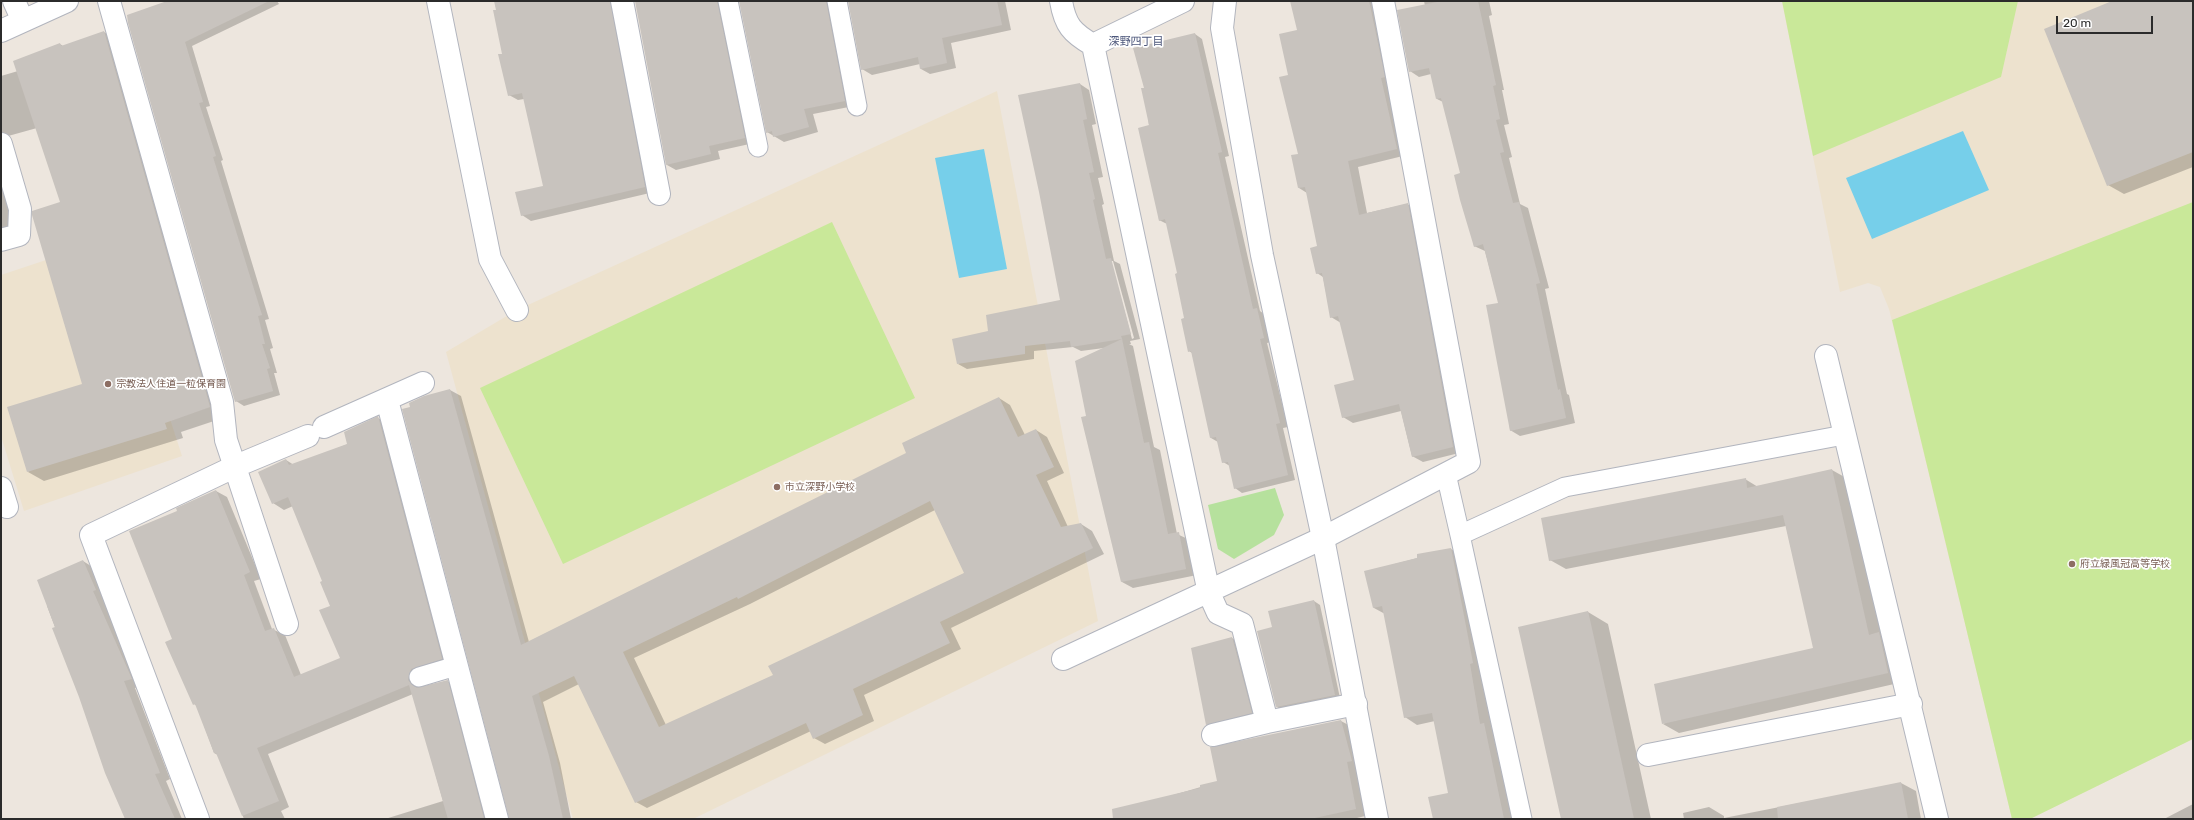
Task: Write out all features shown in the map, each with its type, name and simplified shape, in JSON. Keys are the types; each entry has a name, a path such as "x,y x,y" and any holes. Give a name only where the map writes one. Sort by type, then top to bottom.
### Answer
{"street":[{"path":"14,1 23,21"},
{"path":"1,31 67,1"},
{"path":"109,1 222,402 226,440 236,466 287,624"},
{"path":"438,1 490,259 517,310"},
{"path":"622,1 659,194"},
{"path":"1061,1 1064,17 1076,35 1093,45 1209,593 1218,614 1242,624 1267,722"},
{"path":"1093,45 1183,1"},
{"path":"1225,1 1222,28 1262,255 1356,704 1377,819"},
{"path":"1063,659 1209,593 1322,538 1469,462 1383,1"},
{"path":"1,144 20,208 19,235 1,240"},
{"path":"1826,356 1844,435 1911,704 1937,819"},
{"path":"198,819 91,535 236,466 423,383"},
{"path":"387,400 497,819"},
{"path":"1213,735 1267,722 1356,704"},
{"path":"1648,755 1911,704"}],"lane":[{"path":"728,1 758,147"},
{"path":"837,1 857,106"},
{"path":"1460,534 1565,488 1844,435"},
{"path":"1446,474 1522,819"},
{"path":"418,677 456,666"}],"shaded area":[{"name":"府立緑風冠高等学校","path":"1782,1 2193,1 2193,739 2030,819 2012,819 1889,309 1880,287 1868,283 1840,292"},
{"name":"市立深野小学校","path":"997,91 1098,621 693,819 573,819 446,352 517,310"},
{"path":"112,238 182,456 24,511 1,436 1,275"}],"green space":[{"path":"1782,1 2018,1 2001,77 1813,156"},
{"path":"2193,202 2193,739 2030,819 2012,819 1892,320"},
{"path":"832,222 915,398 563,564 480,388"},
{"path":"1275,488 1284,515 1274,535 1234,559 1218,549 1208,505"}],"water":[{"path":"1963,131 1989,190 1872,239 1846,178"},
{"path":"984,149 1007,269 959,278 935,158"}],"building":[{"path":"167,1 269,1 185,42 203,102 199,103 216,156 213,157 262,315 258,316 265,344 262,344 270,368 267,369 273,391 235,402 128,23 127,15"},
{"path":"494,1 610,1 645,187 521,216 515,192 543,186 522,93 508,96 498,54 502,54 493,10 496,10"},
{"path":"635,1 717,1 745,138 709,146 711,154 666,165"},
{"path":"739,1 826,1 845,101 804,109 809,127 773,137 772,131 766,133"},
{"path":"848,1 997,1 1002,25 942,38 947,63 920,69 918,57 861,70"},
{"path":"1290,1 1369,1 1385,77 1381,78 1397,149 1348,161 1359,215 1408,203 1453,447 1412,457 1399,404 1342,418 1334,385 1354,380 1338,316 1330,318 1322,273 1316,274 1310,248 1317,246 1305,187 1298,188 1291,155 1298,154 1279,77 1288,75 1279,34 1297,30"},
{"path":"1442,1 1478,1 1496,85 1493,86 1500,119 1496,120 1504,152 1500,153 1513,203 1519,202 1540,283 1536,284 1558,390 1560,389 1566,418 1510,431 1486,305 1498,303 1483,244 1474,247 1460,200 1454,175 1460,173 1441,98 1436,99 1429,68 1409,72 1397,10"},
{"path":"2112,1 2193,1 2193,152 2107,186 2044,29"},
{"path":"104,31 210,407 165,423 167,429 27,472 7,407 82,384 32,215 32,211 60,202 13,61 60,43 61,46"},
{"path":"1195,33 1222,152 1218,153 1253,309 1257,308 1264,338 1260,339 1280,423 1276,424 1288,475 1234,489 1228,462 1222,463 1216,437 1210,438 1191,351 1188,352 1181,319 1184,318 1175,274 1177,273 1165,219 1159,221 1138,128 1149,125 1141,88 1144,88 1133,48"},
{"path":"1080,83 1087,119 1083,120 1094,172 1089,173 1095,199 1093,200 1106,259 1111,258 1131,334 1121,336 1122,339 1071,347 1070,341 1025,346 1025,354 957,364 952,339 988,331 986,315 1060,300 1018,95"},
{"path":"1122,339 1144,443 1149,442 1168,534 1179,532 1186,569 1121,582 1081,417 1086,416 1075,361"},
{"path":"450,389 521,645 906,453 902,443 999,397 1018,437 1036,429 1054,467 1036,475 1061,527 1081,523 1093,548 940,622 950,643 853,689 863,715 813,739 806,723 635,803 574,676 532,696 549,756 563,819 509,819 402,409 410,407 409,403 424,396","holes":["930,501 964,573 768,666 773,675 659,727 623,652 737,597 738,599"]},
{"path":"378,416 442,659 411,669 408,680 417,688 448,680 484,819 448,819 409,685 257,748 279,801 242,816 216,753 214,753 195,704 193,705 165,642 172,639 129,531 177,511 176,508 216,490 250,572 244,575 265,631 274,628 294,677 340,658 319,610 330,606 320,582 322,581 288,497 272,504 258,472 286,459 289,465 347,444 344,432"},
{"path":"1832,469 1869,635 1879,632 1888,673 1662,724 1654,684 1813,648 1783,515 1549,561 1541,518 1746,478 1747,488"},
{"path":"1451,548 1473,663 1470,664 1480,724 1484,723 1504,819 1433,819 1428,797 1448,793 1432,713 1404,718 1382,606 1373,608 1364,571 1417,558 1417,554"},
{"path":"83,560 96,590 93,591 132,679 124,681 160,773 155,774 175,819 125,819 105,773 79,697 52,628 55,627 37,580"},
{"path":"1314,600 1335,695 1276,707 1257,631 1272,627 1268,611"},
{"path":"1588,611 1634,819 1561,819 1518,627"},
{"path":"1232,637 1252,713 1206,725 1191,648"},
{"path":"1341,720 1352,761 1347,762 1356,809 1310,819 1113,819 1112,809 1200,788 1200,785 1217,781 1210,747"},
{"path":"1901,782 1908,819 1778,819 1777,807"}],"place":[{"name":"宗教法人住道一粒保育園","path":"108,384"},
{"name":"市立深野小学校","path":"777,487"},
{"name":"府立緑風冠高等学校","path":"2072,564"}],"district":[{"name":"深野四丁目","path":"1136,42"}]}
